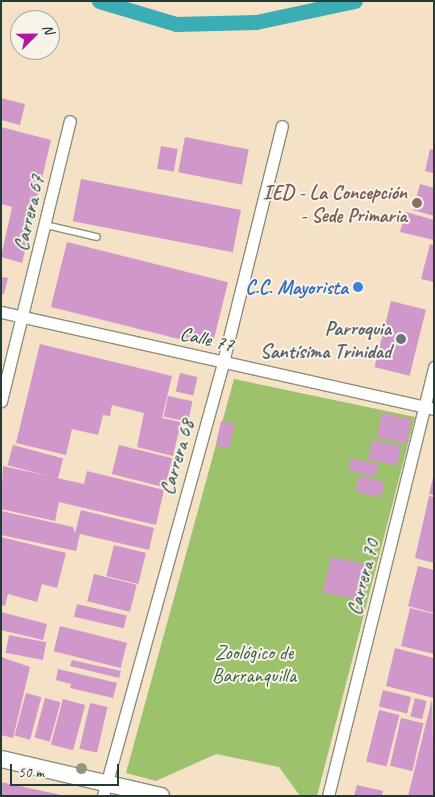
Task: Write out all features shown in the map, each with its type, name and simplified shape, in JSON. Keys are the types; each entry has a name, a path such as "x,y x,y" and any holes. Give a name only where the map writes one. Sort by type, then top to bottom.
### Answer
{"street":[{"name":"Carrera 67","path":"1,402 70,121"},
{"name":"Carrera 68","path":"104,790 224,362 282,126"},
{"name":"Calle 77","path":"1,312 429,408"},
{"name":"Carrera 70","path":"328,796 429,408 434,367"},
{"path":"1,759 104,790 161,796"}],"lane":[{"path":"46,225 97,238"}],"green space":[{"name":"Zoológico de Barranquilla","path":"234,379 415,417 317,796 300,796 279,767 216,754 156,781 126,773"}],"building":[{"path":"1,98 25,104 20,125 1,120"},
{"path":"1,127 51,140 22,263 1,257 12,207 1,204"},
{"path":"185,137 249,149 242,185 178,172"},
{"path":"161,146 178,149 174,172 157,169"},
{"path":"430,149 434,150 433,173 425,171"},
{"path":"81,179 241,210 233,252 73,221"},
{"path":"420,184 434,188 434,216 413,210"},
{"path":"406,212 434,220 434,240 400,232"},
{"path":"67,242 228,282 212,347 51,307"},
{"path":"430,244 434,245 434,282 421,279"},
{"path":"1,277 8,278 4,294 1,294"},
{"name":"Parroquia Santísima Trinidad","path":"391,301 426,310 409,376 375,367"},
{"path":"40,344 172,376 162,418 181,422 173,456 137,447 144,413 112,405 110,416 103,415 98,435 72,429 66,455 16,443"},
{"path":"180,373 198,377 193,396 176,392"},
{"path":"168,396 192,401 188,422 164,417"},
{"path":"382,413 411,419 406,444 377,437"},
{"path":"221,421 235,424 229,448 216,445"},
{"path":"372,440 401,446 397,466 368,460"},
{"path":"13,445 63,458 58,479 8,465"},
{"path":"119,445 172,458 165,487 112,474"},
{"path":"351,458 378,464 375,477 348,471"},
{"path":"3,466 84,484 87,471 164,490 156,525 59,502 55,521 1,509"},
{"path":"359,476 384,482 381,497 355,492"},
{"path":"434,478 434,495 429,494"},
{"path":"429,496 434,497 434,563 415,558"},
{"path":"81,510 154,528 149,550 80,534 76,551 1,535 1,511 73,527 75,533"},
{"path":"1,537 66,553 57,588 42,584 37,602 8,594 5,606 1,605"},
{"path":"114,545 146,553 138,584 106,576"},
{"path":"331,557 370,565 363,601 324,592"},
{"path":"418,566 434,570 434,613 408,606"},
{"path":"94,574 137,585 130,612 87,601"},
{"path":"77,604 127,615 124,628 74,617"},
{"path":"410,608 434,614 434,654 401,646"},
{"path":"1,612 47,624 43,640 1,630"},
{"path":"60,626 127,643 121,668 54,651"},
{"path":"9,635 46,642 43,660 6,653"},
{"path":"395,648 434,658 434,698 386,686"},
{"path":"1,657 30,667 13,738 1,735"},
{"path":"72,660 121,671 119,678 70,666"},
{"path":"58,669 117,683 113,698 70,688 71,684 56,680"},
{"path":"383,690 411,697 407,714 379,706"},
{"path":"26,693 41,697 30,740 15,736"},
{"path":"45,698 60,702 50,742 34,738"},
{"path":"415,698 427,701 422,719 410,716"},
{"path":"63,699 85,705 73,750 51,744"},
{"path":"432,699 434,796 408,796"},
{"path":"90,703 108,707 97,753 79,749"},
{"path":"379,710 399,715 387,767 366,761"},
{"path":"401,718 423,723 412,771 390,766"},
{"path":"1,782 61,795 61,796 1,796"},
{"path":"357,785 383,791 382,796 354,796"}],"waterway":[{"path":"99,1 176,24 256,22 355,1"}],"place":[{"name":"IED - La Concepción - Sede Primaria","path":"417,203"},
{"name":"C.C. Mayorista","path":"358,287"},
{"name":"Parroquia Santísima Trinidad","path":"401,339"}]}
